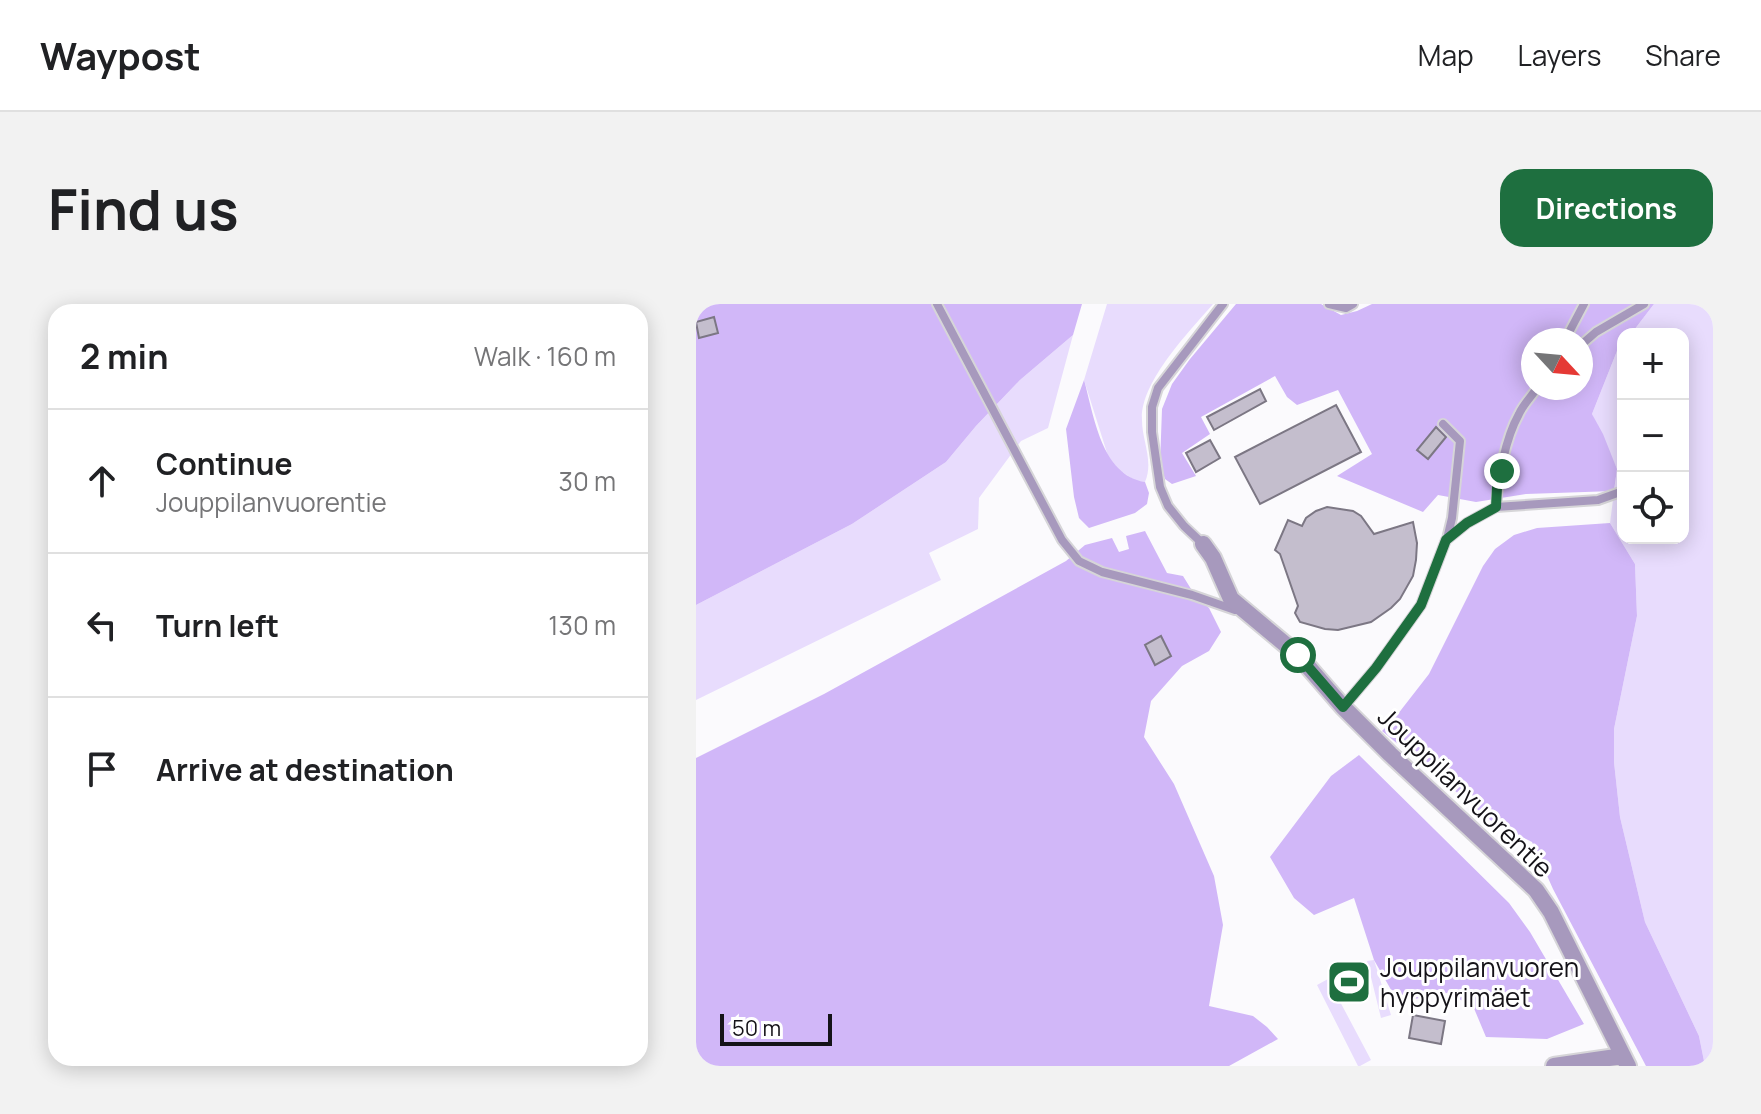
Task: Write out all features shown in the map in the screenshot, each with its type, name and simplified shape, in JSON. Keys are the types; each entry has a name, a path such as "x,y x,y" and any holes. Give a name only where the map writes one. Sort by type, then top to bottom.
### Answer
{"street":[{"name":"Jouppilanvuorentie","path":"1203,544 1213,558 1231,599 1298,655 1343,707 1390,754 1536,890 1551,912 1625,1061"},
{"path":"1554,1066 1625,1061"}],"lane":[{"path":"937,304 1062,540 1079,561 1102,572 1192,595 1235,610 1244,609"},
{"path":"1203,544 1168,506 1160,487 1152,432 1152,407 1158,388 1223,304"},
{"path":"1329,304 1346,308 1353,304"},
{"path":"1571,328 1584,304"},
{"path":"1593,335 1644,304"},
{"path":"1496,507 1497,487 1508,438 1528,400"},
{"path":"1343,707 1383,659 1421,605 1446,540 1452,518 1460,441 1443,424"},
{"path":"1446,540 1467,523 1496,507 1598,500 1617,493"}],"shaded area":[{"path":"696,304 1082,304 1073,335 1020,380 946,462 852,524 696,605"},
{"path":"1107,304 1213,304 1168,358 1143,405 1142,428 1148,459 1145,482 1136,481 1119,470 1108,456 1084,380"},
{"path":"1236,304 1321,304 1341,315 1372,304 1654,304 1636,328 1617,328 1617,351 1592,414 1617,469 1614,491 1526,494 1476,502 1438,495 1423,512 1337,476 1372,454 1338,390 1297,405 1287,397 1275,376 1201,417 1210,434 1182,453 1196,476 1172,484 1165,479 1160,464 1162,409 1172,384"},
{"path":"1654,304 1713,304 1713,1066 1705,1066 1699,1036 1645,922 1620,817 1614,762 1614,729 1637,616 1635,564 1623,544 1689,544 1689,328 1636,328"},
{"path":"1073,335 1048,428 1021,441 979,498 978,529 929,553 941,580 696,700 696,605 852,524 946,462 1020,380"},
{"path":"1617,351 1617,469 1592,414"},
{"path":"1084,380 1096,426 1109,456 1130,477 1145,482 1149,493 1147,504 1135,513 1089,528 1079,518 1074,497 1066,429"},
{"path":"1617,469 1617,534 1610,523"},
{"path":"1610,523 1617,534 1617,544 1623,544 1635,564 1637,616 1614,729 1620,817 1645,922 1699,1036 1705,1066 1646,1066 1553,889 1532,842 1494,823 1382,731 1429,674 1483,566 1495,549 1514,535 1537,528"},
{"path":"1145,531 1167,573 1183,576 1196,597 1209,608 1221,632 1209,651 1182,666 1151,701 1144,737 1174,784 1214,876 1223,925 1209,1006 1253,1016 1278,1039 1229,1066 696,1066 696,758 824,694 1066,561 1085,545 1112,538 1119,552 1129,549 1126,536"},
{"path":"1359,755 1509,903 1530,932 1584,1024 1547,1039 1486,1037 1473,1006 1447,993 1398,1002 1374,960 1354,898 1314,915 1294,898 1270,857 1331,776"},
{"path":"1374,960 1391,1015 1381,1018 1367,961"},
{"path":"1328,979 1371,1060 1360,1066 1317,985"}],"building":[{"path":"714,317 718,333 699,338 696,322"},
{"path":"1260,389 1266,401 1214,430 1207,417"},
{"path":"1336,405 1361,452 1260,504 1235,457"},
{"path":"1436,427 1446,437 1428,459 1417,450"},
{"path":"1210,440 1220,458 1196,472 1186,453"},
{"path":"1327,507 1353,511 1361,516 1374,534 1413,522 1417,543 1413,576 1400,599 1371,622 1338,630 1300,622 1295,613 1298,606 1280,554 1275,550 1288,520 1302,526 1306,518"},
{"path":"1161,636 1171,656 1155,665 1145,645"},
{"path":"1413,1015 1445,1021 1441,1044 1409,1038"}],"place":[{"name":"Jouppilanvuoren hyppyrimäet","path":"1349,982"}],"route":[{"path":"1298,655 1343,707 1397,642 1421,605 1446,540 1467,523 1496,507 1502,471"}]}
